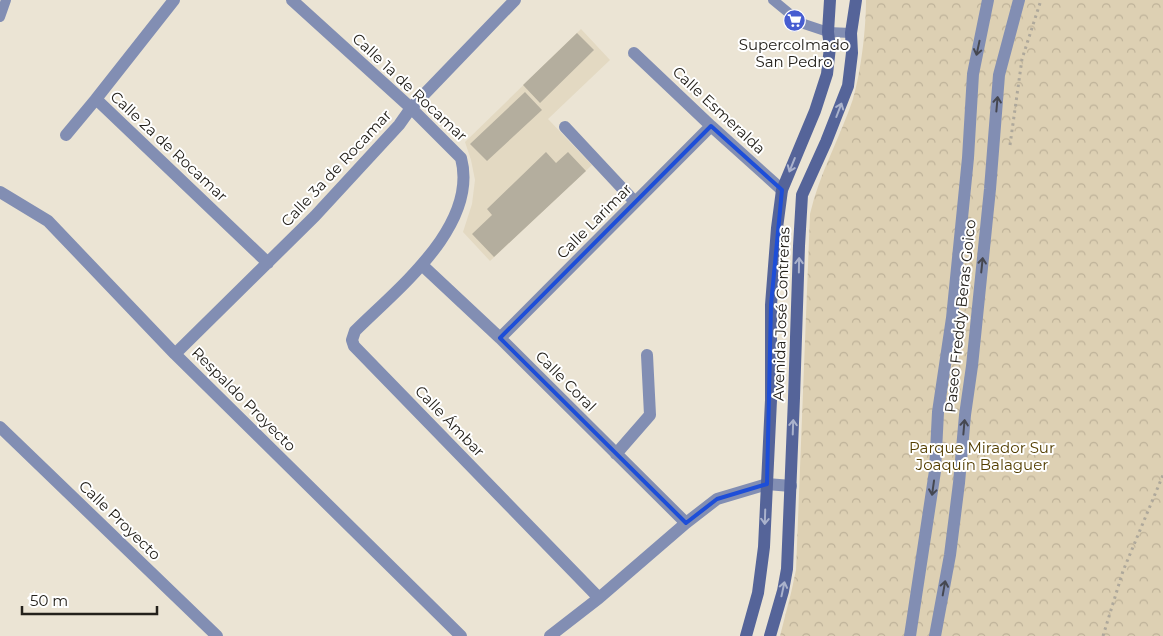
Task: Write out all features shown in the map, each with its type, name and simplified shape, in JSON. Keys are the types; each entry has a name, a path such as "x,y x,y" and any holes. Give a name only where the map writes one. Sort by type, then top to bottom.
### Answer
{"main road":[{"name":"Avenida José Contreras","path":"746,636 758,593 762,569 771,400 771,306 782,190 815,111 826,74 830,47 828,32 830,0"},
{"name":"Avenida José Contreras","path":"770,636 783,591 786,569 802,195 826,142 848,86 852,53 851,34 856,0"}],"street":[{"name":"Calle 2a de Rocamar","path":"174,0 96,99 268,263"},
{"name":"Calle 1a de Rocamar","path":"292,0 411,108 461,158 464,178 460,200 449,228 422,265"},
{"name":"Calle 3a de Rocamar","path":"175,354 315,216 400,126 411,108 515,0"},
{"name":"Paseo Freddy Beras Goico","path":"910,636 935,471 938,412 952,309 968,158 973,74 988,0"},
{"name":"Paseo Freddy Beras Goico","path":"935,636 950,554 959,483 990,189 999,75 1019,0"},
{"name":"Calle Esmeralda","path":"634,53 782,190"},
{"path":"66,135 96,99"},
{"name":"Calle Larimar","path":"500,338 711,126"},
{"path":"564,127 635,202"},
{"name":"Respaldo Proyecto","path":"0,192 48,220 175,354 461,636"},
{"name":"Calle Coral","path":"422,265 500,338 686,523"},
{"name":"Calle Ámbar","path":"422,265 355,331 352,340 354,346 599,598"},
{"path":"616,454 650,416 648,355"},
{"name":"Calle Proyecto","path":"0,427 217,636"},
{"path":"550,636 599,598 686,523 717,499 767,484 791,486"}],"lane":[{"path":"0,17 6,0"},
{"path":"773,0 801,23 828,32 851,34"}],"path":[{"path":"1103,636 1123,570 1163,475"}],"highlighted area":[{"path":"711,126 782,190 771,305 767,484 717,499 686,523 500,338"}],"shaded area":[{"path":"581,29 610,60 548,119 592,165 490,261 463,232 472,204 475,180 465,142"}],"green space":[{"name":"Parque Mirador Sur Joaquín Balaguer","path":"866,0 1163,0 1163,636 780,636 796,570 810,214 824,170 853,99 862,50"}],"building":[{"path":"577,33 594,50 540,103 523,85"},
{"path":"525,92 542,110 487,161 470,144"},
{"path":"546,152 556,163 568,152 586,171 494,257 472,234 492,215 487,209"}],"place":[{"name":"Supercolmado San Pedro","path":"794,21"}]}
